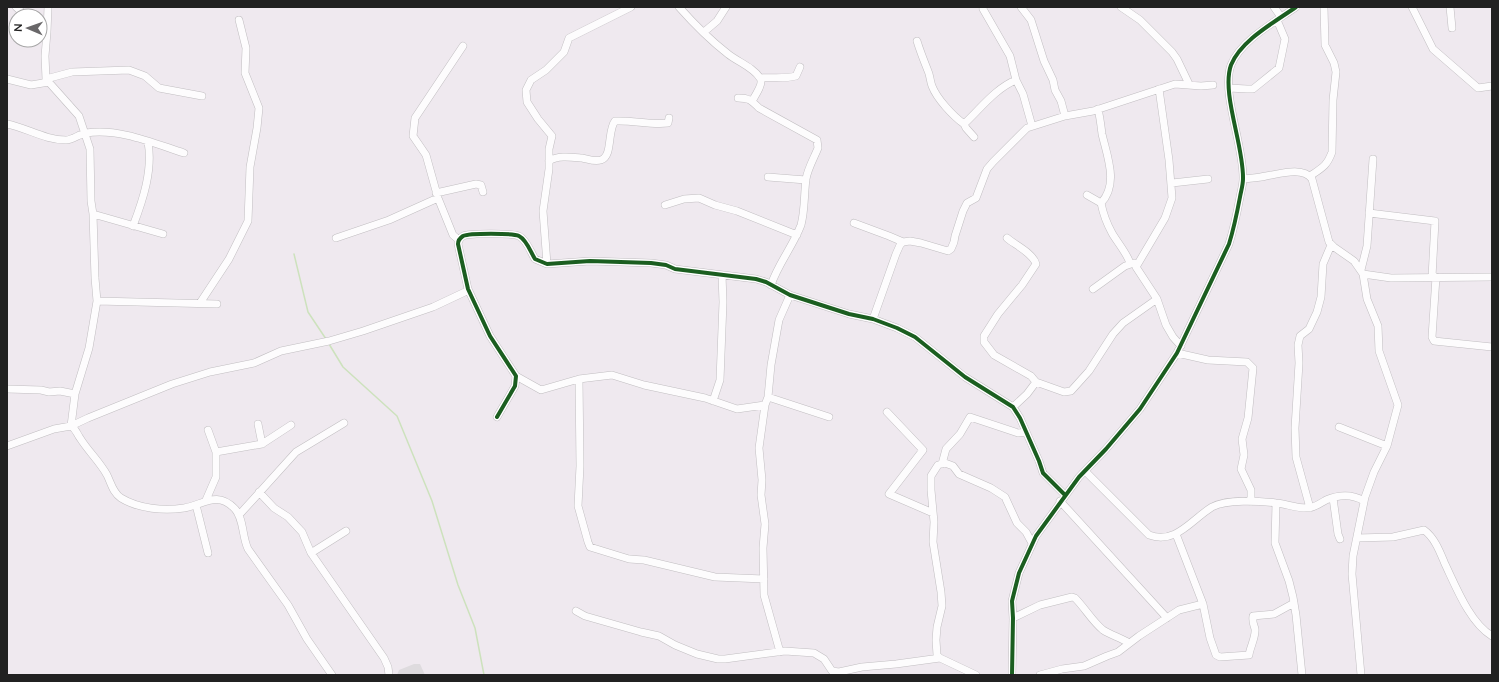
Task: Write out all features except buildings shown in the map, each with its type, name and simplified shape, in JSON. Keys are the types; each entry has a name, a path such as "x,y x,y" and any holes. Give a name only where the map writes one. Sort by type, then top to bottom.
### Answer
{"street":[{"path":"547,264 543,211 548,149 552,136 538,119 527,102 526,90 531,80 546,70 564,52 569,38 631,7"},
{"path":"679,7 692,22 728,54 750,68 760,78 761,83 752,101"},
{"path":"704,32 717,20 726,7"},
{"path":"1021,7 1031,20 1044,62 1053,80 1055,90 1061,101 1065,116"},
{"path":"1121,7 1140,20 1172,52 1189,84"},
{"path":"1229,88 1247,90 1253,88 1279,68 1285,39 1274,7"},
{"path":"1012,675 1012,601 1019,573 1032,543 1062,498 1140,409 1179,349 1229,244 1235,226 1243,179 1241,150 1228,80 1231,65 1238,54 1252,39 1296,7"},
{"path":"1310,176 1325,167 1332,152 1333,100 1336,72 1334,63 1325,45 1324,7"},
{"path":"1412,7 1433,49 1478,88 1492,86"},
{"path":"1450,7 1452,28"},
{"path":"983,9 1010,56 1016,80 1023,94 1032,126"},
{"path":"200,303 229,259 248,221 250,167 259,108 245,73 246,48 239,20"},
{"path":"917,41 922,59 929,72 932,86 937,95 974,137"},
{"path":"459,240 453,235 437,196 426,155 413,136 415,118 463,46"},
{"path":"45,48 44,56 48,80 79,116 90,149 94,278 97,301 89,348 75,394 71,426"},
{"path":"760,78 790,78 796,76 800,67"},
{"path":"7,79 31,84 72,72 129,70 145,76 159,88 202,96"},
{"path":"964,124 996,93 1008,83 1016,80"},
{"path":"854,224 903,242 910,241 921,243 948,251 951,249 954,242 963,211 967,203 976,198 987,169 1027,128 1065,116 1082,114 1175,84 1200,86 1213,85"},
{"path":"1159,89 1172,183 1172,198 1169,210 1136,267 1157,299 1166,325 1179,349 1208,360 1246,362 1253,368 1248,418 1242,439 1244,455 1241,469 1251,490 1251,502"},
{"path":"738,98 747,98 759,108 817,140 818,148 808,171 804,212 797,235 774,274 771,285"},
{"path":"1098,109 1110,170 1110,188 1107,197 1101,203"},
{"path":"548,161 560,156 601,160 606,157 608,153 610,133 615,121 624,120 659,124 668,123 669,118"},
{"path":"7,124 48,137 67,140 85,133 111,133 184,153"},
{"path":"133,226 146,191 149,149 148,142"},
{"path":"1361,675 1352,574 1364,501 1374,472 1387,446 1394,426 1398,402 1379,351 1378,326 1367,299 1362,272 1367,246 1373,159"},
{"path":"1243,179 1279,173 1297,172 1310,176 1314,182 1326,237 1331,245 1354,261 1362,272 1391,278 1492,277"},
{"path":"768,177 806,180"},
{"path":"1172,183 1208,180"},
{"path":"336,238 389,220 437,196 476,184 481,185 483,192"},
{"path":"1087,195 1101,203 1112,232 1122,249 1130,258 1130,264"},
{"path":"665,205 684,199 699,198 715,205 737,211 797,235"},
{"path":"1369,213 1435,221 1432,340 1492,347"},
{"path":"93,214 163,234"},
{"path":"765,405 737,409 713,401 644,385 612,375 579,379 541,390 516,376 490,336 468,289 458,249 459,240 463,236 471,235 510,234 523,239 535,260 547,264 590,261 651,263 666,265 675,269 756,279 790,295 850,314 873,319 915,336 965,377 1013,407 1020,418 1043,473 1062,498 1167,618"},
{"path":"1007,238 1029,254 1036,264 1010,301 998,314 984,336 984,342 994,355 1031,376 1036,382 1064,392 1071,391 1089,370 1113,334 1123,322 1157,299"},
{"path":"873,319 896,254 903,242"},
{"path":"1310,508 1296,457 1295,428 1299,364 1298,345 1300,336 1309,329 1317,312 1321,297 1323,264 1331,245"},
{"path":"1093,289 1125,266 1138,263"},
{"path":"713,401 720,380 723,302 722,275"},
{"path":"7,446 54,429 71,426 172,384 210,372 254,363 282,351 329,341 363,331 433,307 467,291 468,289"},
{"path":"780,652 764,595 763,548 765,524 761,495 762,480 759,448 765,405 768,397 771,365 780,320 790,295"},
{"path":"97,301 217,304"},
{"path":"497,417 515,386 516,376"},
{"path":"579,379 580,466 578,506 590,547 629,559 644,560 715,577 764,579"},
{"path":"1013,407 1027,394 1036,382"},
{"path":"7,390 41,390 75,394"},
{"path":"768,397 829,417"},
{"path":"887,412 923,450 889,494 933,513"},
{"path":"942,464 946,449 960,434 970,418 1018,433 1026,432"},
{"path":"239,515 296,452 344,423"},
{"path":"258,424 262,444"},
{"path":"71,426 75,428 83,443 107,475 110,484 120,497 138,505 154,508 183,508 196,505 206,500 219,500 227,503 235,509 239,515 244,541 248,549 288,605 307,639 332,675"},
{"path":"216,452 262,444 291,426"},
{"path":"1339,427 1387,446"},
{"path":"206,500 216,477 216,452 208,430"},
{"path":"976,675 940,658 937,655 937,627 942,606 934,542 931,476 938,465 946,463 953,466 959,474 991,488 1005,497 1017,523 1026,532 1032,543"},
{"path":"1085,471 1149,535 1160,538 1176,534 1216,506 1223,504 1251,502 1276,503 1310,508 1333,498 1349,496 1364,501"},
{"path":"259,492 274,508 288,517 302,532 311,553 384,658 388,667 389,675"},
{"path":"1333,498 1340,539"},
{"path":"1276,503 1275,543 1289,581 1294,603 1302,675"},
{"path":"196,505 208,553"},
{"path":"1357,538 1393,537 1424,530 1429,534 1438,548 1464,603 1485,632 1492,636"},
{"path":"311,553 346,531"},
{"path":"1176,534 1203,604 1210,638 1216,655 1220,657 1249,655 1249,648 1255,631 1252,620 1253,616 1274,614 1294,603"},
{"path":"1013,618 1040,605 1072,596 1081,604 1104,631 1129,643"},
{"path":"1040,675 1062,669 1084,666 1118,652 1179,610 1203,604"},
{"path":"576,611 585,616 659,636 675,645 697,654 718,659 785,651 814,653 824,659 832,671 839,672 862,667 940,658"}],"shaded area":[{"path":"414,664 420,664 425,675 397,675 399,670"}],"waterway":[{"path":"294,254 308,312 326,339"},
{"path":"329,344 343,367 397,416 432,501 458,585 475,628 484,675"}],"cycle path":[{"path":"1012,675 1012,601 1019,573 1036,536 1079,477 1106,449 1140,409 1177,353 1229,244 1237,215 1243,179 1240,151 1229,90 1231,65 1242,48 1250,40 1259,32 1296,7"},
{"path":"497,417 515,386 516,376 490,336 468,289 458,244 461,238 467,235 500,234 519,236 527,243 535,259 547,264 590,261 651,263 666,265 675,269 756,279 766,282 790,295 849,314 873,319 897,328 915,337 965,377 1013,407 1020,418 1043,473 1065,495"}]}
